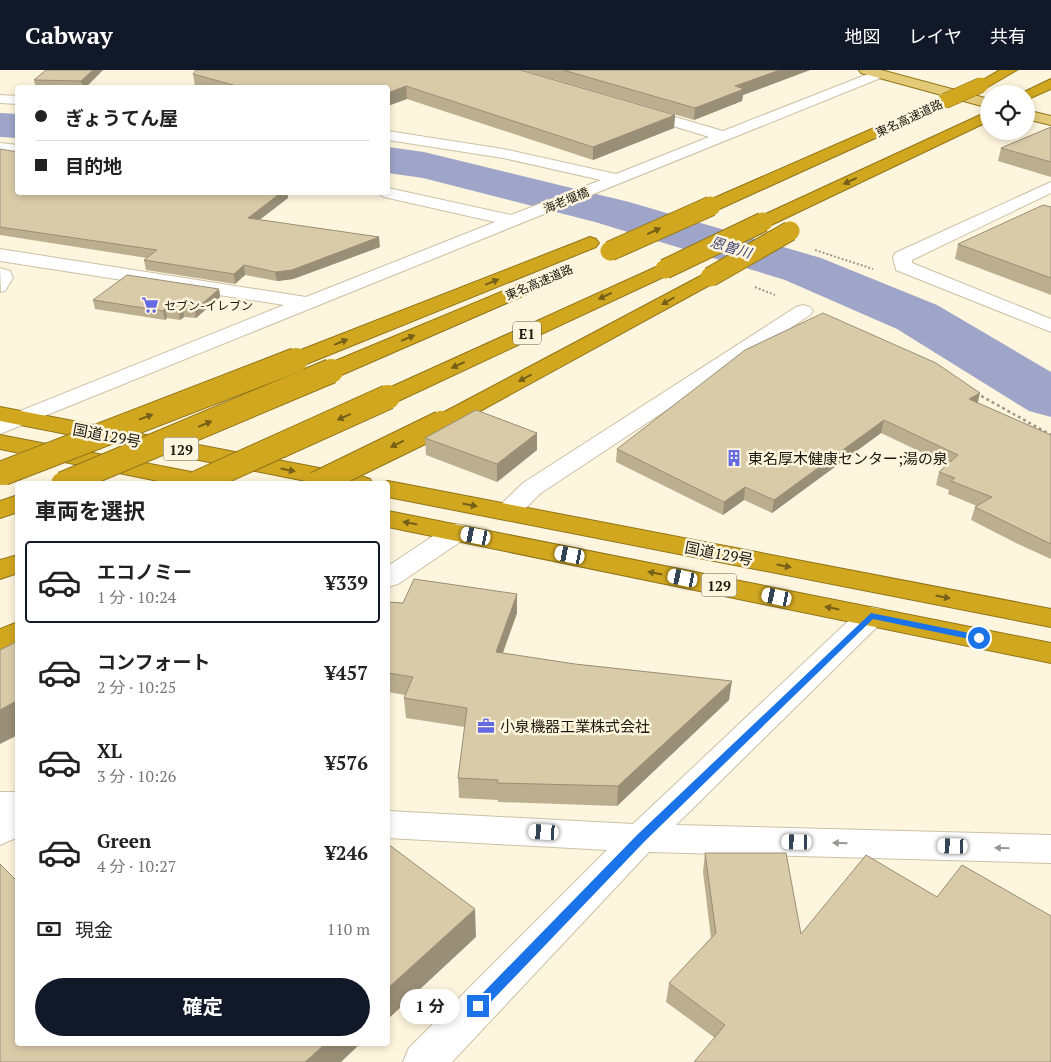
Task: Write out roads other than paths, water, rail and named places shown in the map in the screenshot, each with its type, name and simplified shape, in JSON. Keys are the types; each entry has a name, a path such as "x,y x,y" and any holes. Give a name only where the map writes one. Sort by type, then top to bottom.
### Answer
{"highway":[{"name":"東名高速道路","path":"70,481 418,334 700,204 860,140 1010,70"},
{"path":"1035,91 1051,83"},
{"name":"E1","path":"202,481 388,397 980,120"},
{"path":"825,211 980,121"},
{"path":"1,473 700,204 860,140"},
{"path":"322,481 441,423 647,314 799,226"},
{"name":"国道129号","path":"7,419 345,481"},
{"name":"国道129号","path":"0,442 197,481"},
{"name":"国道129号","path":"390,489 1051,618"},
{"path":"0,510 15,504"},
{"name":"129","path":"390,519 1051,653"},
{"path":"0,570 15,564"},
{"path":"0,634 15,626"},
{"path":"0,641 15,634"}],"main road":[{"path":"872,72 980,102"},
{"path":"1035,117 1051,121"}],"street":[{"name":"海老堰橋","path":"7,419 307,303 611,182 872,72"},
{"path":"0,99 15,100"},
{"path":"620,106 723,136"},
{"path":"390,135 565,165 611,182"},
{"path":"0,148 15,150"},
{"path":"1051,187 902,257 903,266 1051,326"},
{"path":"390,193 520,218"},
{"path":"1016,204 1042,213"},
{"path":"0,255 307,303"},
{"path":"506,512 532,488 803,311"},
{"path":"390,577 457,532"},
{"path":"424,1062 641,838 871,616"},
{"path":"0,805 15,805"},
{"path":"0,831 15,822"},
{"path":"390,824 641,838 1051,849"}],"lane":[{"path":"0,272 6,274 6,278 0,288"}],"waterway":[{"name":"恩曽川","path":"0,125 15,126"},
{"name":"恩曽川","path":"390,160 424,165 612,212 803,269 917,317 1051,398"}],"place":[{"name":"セブン-イレブン","path":"150,305"},
{"name":"東名厚木健康センター;湯の泉","path":"734,458"},
{"name":"小泉機器工業株式会社","path":"486,726"}]}
